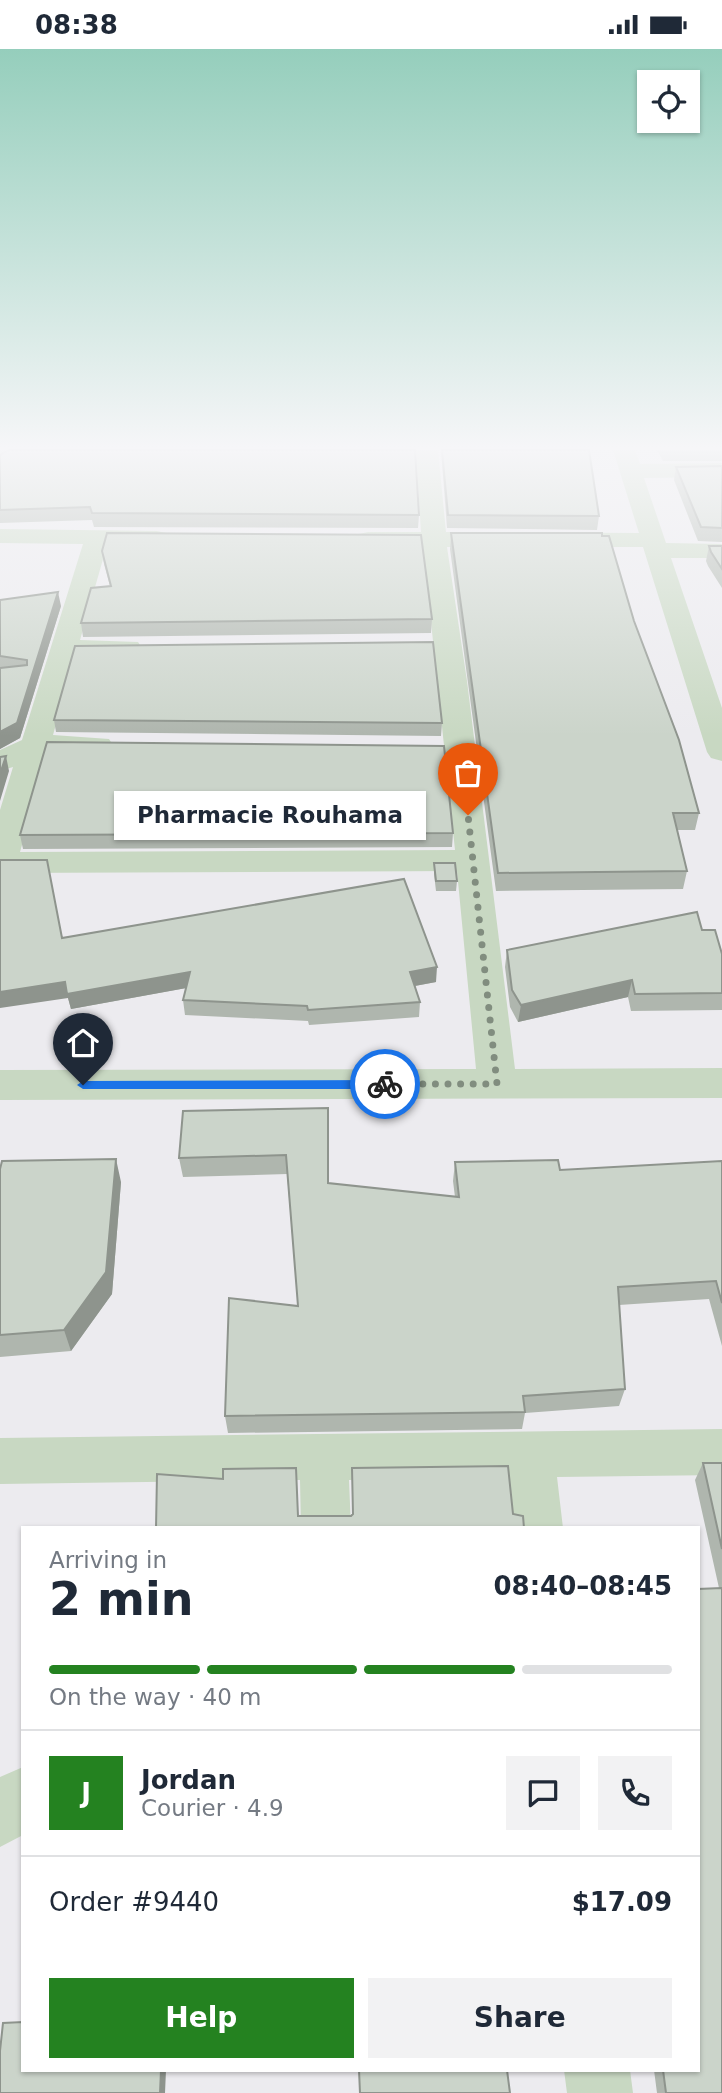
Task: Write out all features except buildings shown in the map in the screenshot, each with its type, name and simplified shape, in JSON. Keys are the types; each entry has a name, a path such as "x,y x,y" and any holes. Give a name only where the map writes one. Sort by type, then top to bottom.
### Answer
{"street":[{"path":"95,545 0,863 472,860"},
{"path":"434,545 435,644 447,748 472,860 497,1084"},
{"path":"655,545 722,753"},
{"path":"659,545 722,551"},
{"path":"64,648 160,647"},
{"path":"0,762 37,744 119,745"},
{"path":"0,1086 722,1083"},
{"path":"0,1461 722,1452"},
{"path":"530,1453 538,1526"},
{"path":"324,1457 326,1526"},
{"path":"0,1818 10,1801 21,1796"},
{"path":"597,2072 600,2093"}],"way so far":[{"path":"385,1084 497,1084 468,815"}],"place":[{"name":"Pharmacie Rouhama","path":"468,815"}],"route":[{"path":"83,1085 385,1084"}]}
